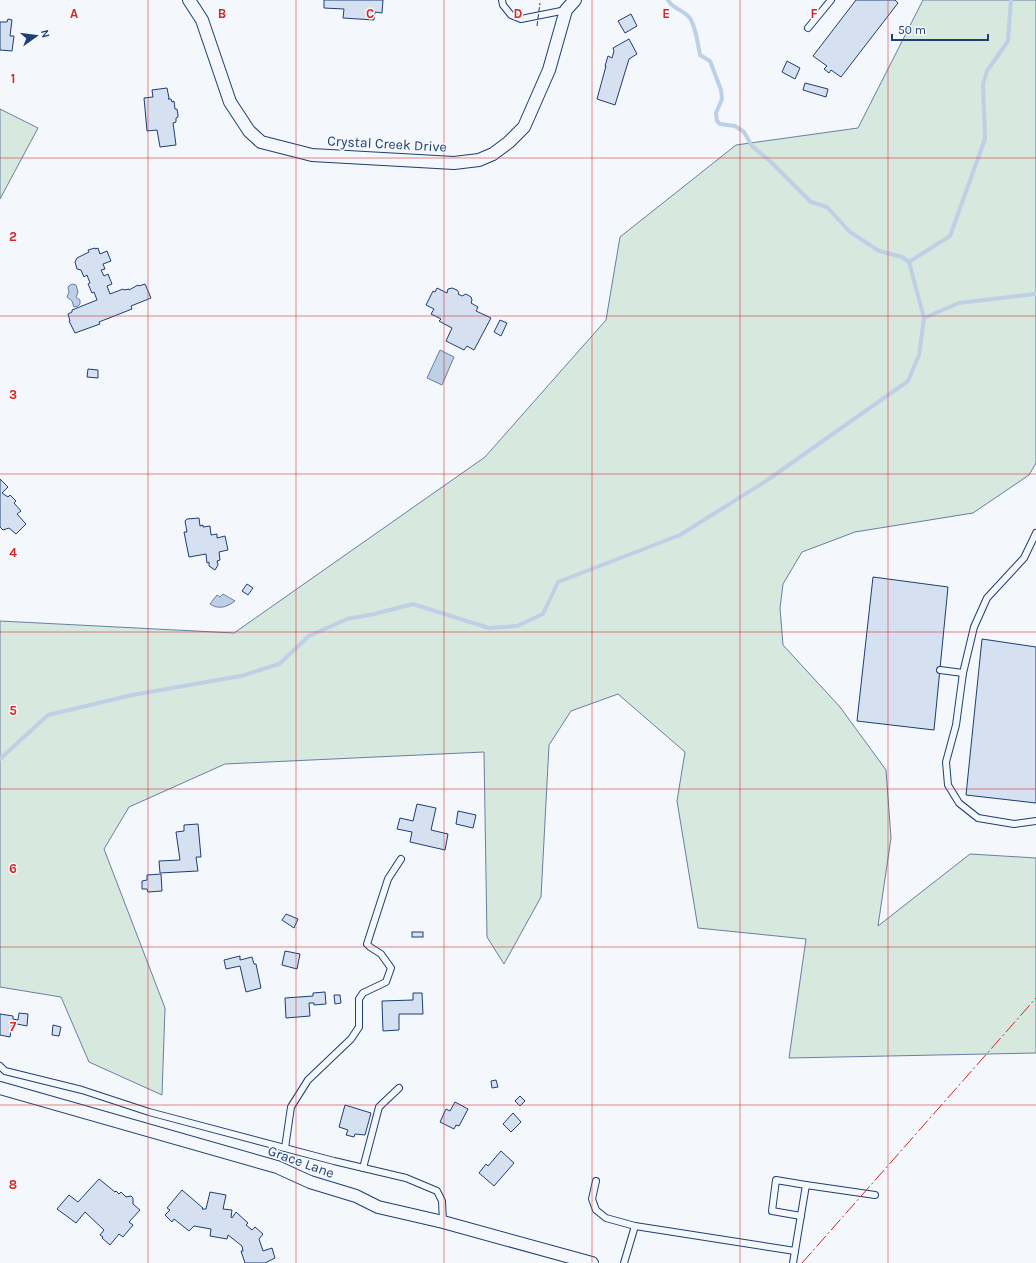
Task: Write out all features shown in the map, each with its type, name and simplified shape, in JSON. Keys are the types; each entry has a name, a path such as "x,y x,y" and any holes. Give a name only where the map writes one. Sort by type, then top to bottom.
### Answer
{"street":[{"name":"Crystal Creek Drive","path":"189,0 202,20 230,102 249,131 261,142 312,155 454,163 478,160 493,154 509,142 524,127 549,70 566,10 575,0"},
{"name":"Grace Lane","path":"0,1088 277,1167 310,1182 356,1196 378,1207 443,1222 592,1263"}],"lane":[{"path":"502,0 503,5 511,15 521,19 566,10"},
{"path":"808,28 831,0"},
{"path":"1036,533 1024,558 987,598 974,627 963,673 956,725 946,762 948,785 958,803 978,818 1014,824 1036,821"},
{"path":"940,670 963,673"},
{"path":"285,1148 291,1107 308,1080 351,1040 359,1027 359,999 363,993 386,982 391,968 382,954 367,944 388,879 401,859"},
{"path":"0,1066 5,1071 82,1090 149,1112 406,1178 437,1191 442,1202 443,1222"},
{"path":"363,1168 379,1107 399,1088"},
{"path":"801,1216 772,1211 776,1180 875,1195"},
{"path":"596,1181 592,1199 596,1210 606,1218 635,1226 795,1251"},
{"path":"792,1263 806,1185"},
{"path":"624,1263 635,1226"}],"shaded area":[{"path":"923,0 1036,0 1036,463 1029,475 973,513 855,532 802,552 783,584 780,608 783,645 840,707 886,770 891,838 878,926 970,854 1036,858 1036,1053 789,1058 806,939 698,928 677,801 685,752 618,694 571,711 549,745 541,897 504,964 487,937 484,752 225,764 129,807 104,849 165,1008 162,1095 89,1062 61,997 0,987 0,621 234,633 485,457 606,320 620,237 736,145 858,128"},
{"path":"0,109 38,128 0,199"}],"water":[{"path":"73,284 76,285 78,292 76,297 80,300 80,304 74,307 72,301 67,297 69,292 68,287"},
{"path":"440,350 454,357 442,385 427,378"},
{"path":"223,594 235,601 223,607 217,607 210,604 217,595 220,597"}],"building":[{"path":"324,0 383,0 382,13 375,12 374,20 343,18 344,9 324,8"},
{"path":"856,0 895,0 898,3 841,77 831,70 829,73 824,69 827,66 813,56"},
{"path":"631,14 637,26 625,33 618,21"},
{"path":"8,19 12,20 10,36 14,36 12,51 0,50 0,22 7,22"},
{"path":"629,39 637,54 629,59 615,105 597,99 608,56 612,58 614,51 613,48"},
{"path":"787,61 800,68 795,79 782,72"},
{"path":"805,83 828,89 826,97 803,90"},
{"path":"167,88 168,99 171,99 172,102 174,101 175,109 177,109 178,115 176,122 173,123 176,145 160,147 157,130 147,131 144,98 153,97 152,90"},
{"path":"98,248 100,254 107,251 111,261 103,264 105,269 101,270 104,276 108,274 112,284 107,286 110,294 123,289 129,290 138,285 145,284 151,298 131,306 132,309 99,322 100,324 75,333 69,321 68,314 72,312 72,310 97,300 94,292 92,293 88,284 90,283 87,275 84,277 81,270 77,269 75,262 77,258 89,252 88,250"},
{"path":"437,288 447,293 448,289 452,288 457,290 459,293 458,294 462,296 466,294 471,297 471,303 478,307 476,311 491,318 474,350 467,346 464,350 446,341 452,328 439,321 441,319 431,314 434,309 426,305 433,291 435,292"},
{"path":"500,320 507,323 501,336 494,332"},
{"path":"88,369 98,370 98,378 87,377"},
{"path":"0,479 8,487 2,493 8,497 10,495 16,501 14,503 21,511 17,514 26,524 16,534 9,528 3,530 0,527"},
{"path":"199,518 200,526 210,526 211,535 217,534 217,538 225,536 228,550 219,552 220,560 217,561 218,565 215,570 209,566 209,562 207,563 206,554 189,557 184,532 187,532 185,521 187,519"},
{"path":"873,577 948,587 934,730 857,721"},
{"path":"247,584 253,588 248,595 242,591"},
{"path":"982,639 1036,647 1036,803 966,795"},
{"path":"417,804 436,808 431,830 448,834 445,850 410,842 412,832 397,829 400,818 413,821"},
{"path":"458,811 476,815 473,828 456,824"},
{"path":"198,824 201,857 196,857 198,871 160,873 159,861 180,860 176,832 184,831 184,825"},
{"path":"161,874 162,891 148,892 147,889 142,889 142,881 147,880 147,875"},
{"path":"286,914 298,919 294,928 282,920"},
{"path":"412,932 423,932 423,937 412,937"},
{"path":"285,951 300,954 297,969 282,965"},
{"path":"240,956 240,960 252,957 254,964 256,964 261,988 246,992 240,966 226,969 224,960"},
{"path":"325,992 326,1004 314,1005 314,1003 309,1003 310,1016 286,1018 285,998 313,996 313,993"},
{"path":"413,993 422,993 423,1014 399,1014 399,1030 383,1031 382,1001 413,1000"},
{"path":"334,995 340,995 341,1003 335,1004"},
{"path":"19,1013 28,1014 27,1026 12,1023 10,1037 0,1035 0,1014 13,1016 13,1019 18,1020"},
{"path":"53,1025 61,1027 59,1036 52,1035"},
{"path":"496,1080 498,1087 492,1088 491,1081"},
{"path":"520,1096 525,1101 520,1106 515,1101"},
{"path":"455,1102 468,1109 459,1126 456,1125 454,1129 440,1122 446,1109 450,1111"},
{"path":"345,1105 371,1113 365,1135 355,1134 354,1137 346,1135 348,1130 339,1127"},
{"path":"513,1113 521,1122 511,1132 503,1124"},
{"path":"501,1151 514,1163 494,1186 479,1173 486,1164 488,1166"},
{"path":"99,1179 115,1192 116,1191 119,1194 121,1192 126,1197 131,1196 133,1198 133,1204 140,1210 129,1222 133,1225 123,1237 119,1234 110,1245 100,1235 104,1230 85,1212 76,1223 57,1209 69,1195 78,1202"},
{"path":"182,1190 203,1208 202,1209 206,1209 210,1192 226,1195 223,1209 232,1210 232,1218 236,1212 248,1223 246,1225 252,1230 255,1227 263,1234 259,1239 263,1251 272,1248 275,1258 265,1263 245,1263 241,1251 243,1251 242,1246 228,1235 227,1239 210,1236 211,1229 194,1226 189,1231 174,1219 172,1222 165,1215 170,1210 167,1208"}],"waterway":[{"path":"668,0 672,5 686,14 693,23 700,55 710,61 721,90 722,99 716,113 717,121 720,124 735,126 744,132 752,146 771,162 811,202 827,207 850,232 879,251 902,257 909,262 924,318"},
{"path":"909,262 950,236 985,139 983,84 987,71 1008,41 1011,0"},
{"path":"0,759 48,715 132,695 241,676 279,664 309,636 347,619 413,604 489,628 517,626 543,614 558,582 680,535 766,481 908,381 919,355 924,318 959,303 1036,294"}],"fence":[{"path":"537,26 540,3"}],"power":[{"path":"802,1263 1036,998"}]}
